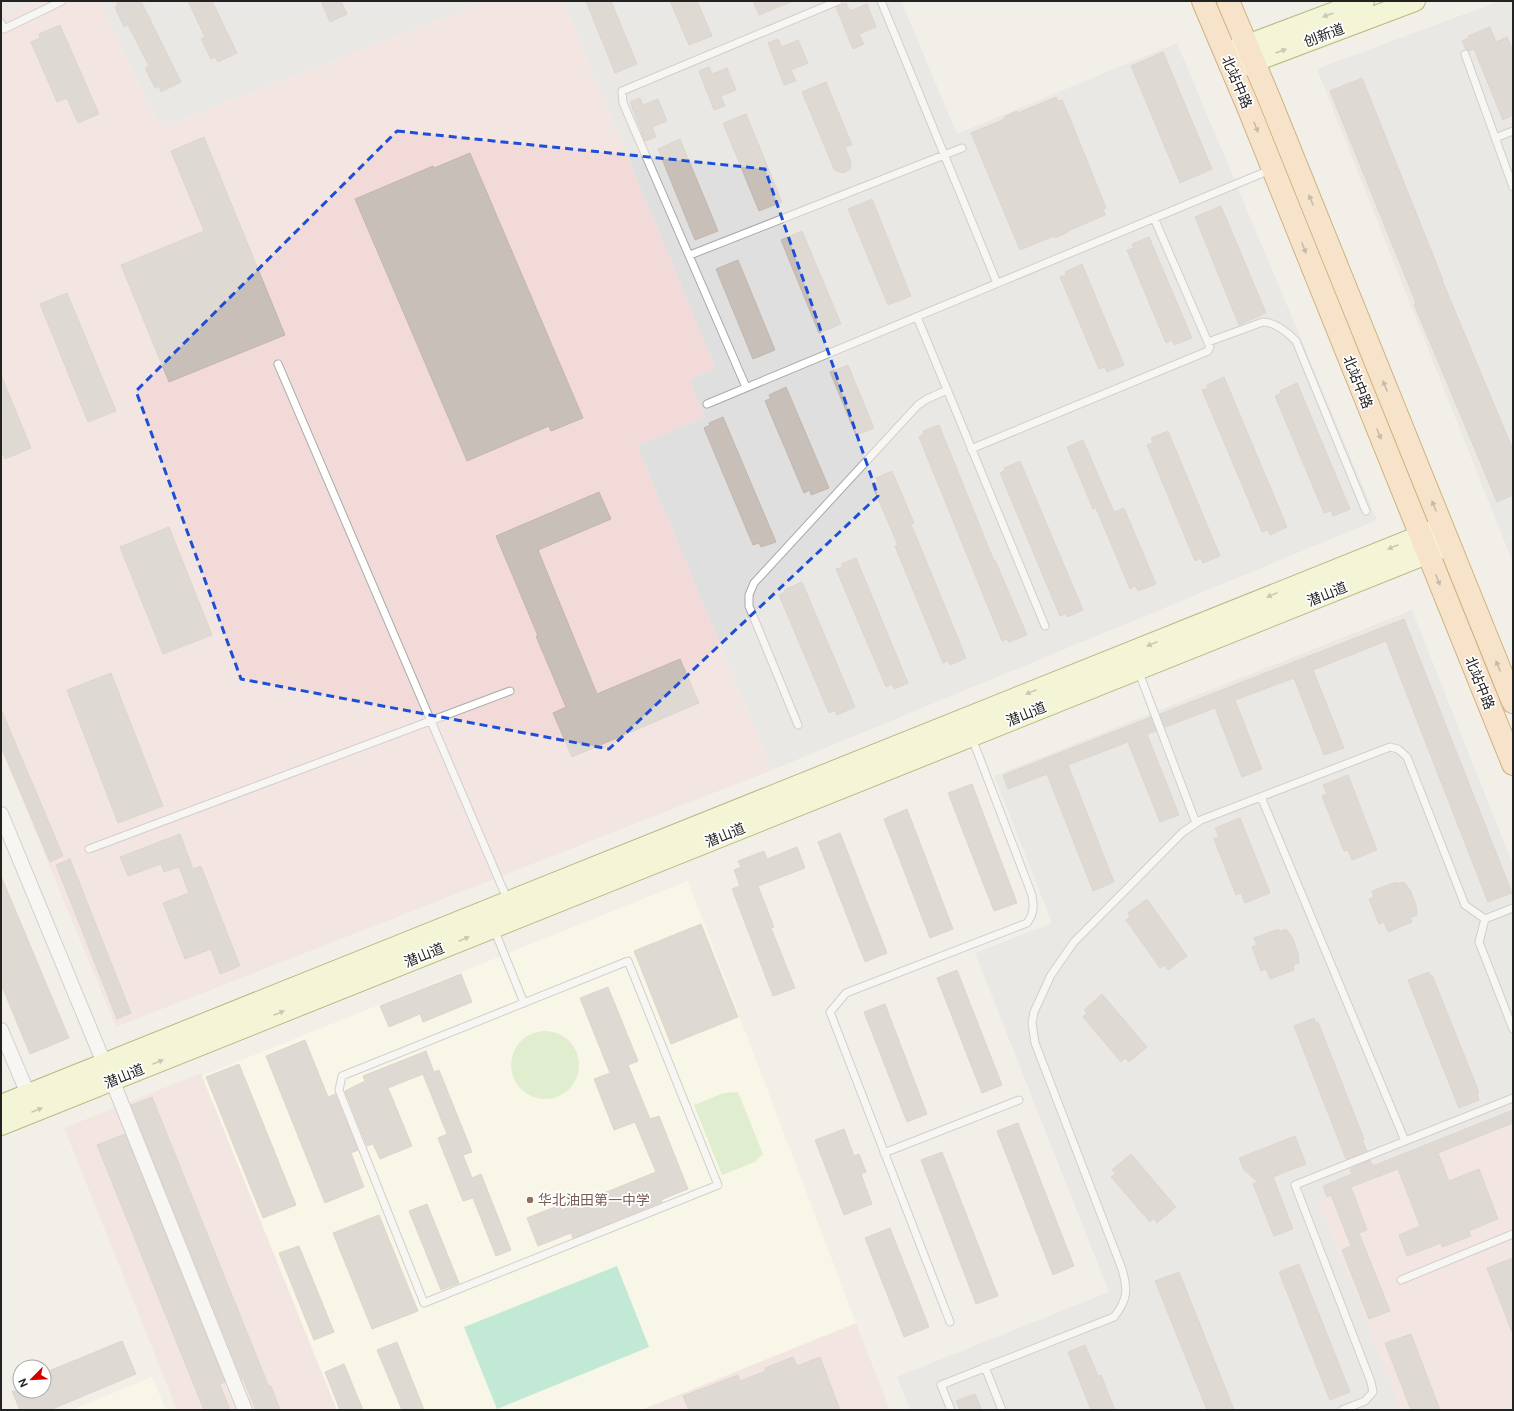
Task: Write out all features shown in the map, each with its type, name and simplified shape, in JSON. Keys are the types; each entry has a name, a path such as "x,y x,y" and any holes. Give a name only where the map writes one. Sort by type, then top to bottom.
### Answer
{"main road":[{"name":"北站中路","path":"1203,1 1513,764"},
{"name":"北站中路","path":"1228,1 1513,702"},
{"name":"创新道","path":"1250,53 1364,1"},
{"name":"创新道","path":"1228,61 1415,1"},
{"name":"潜山道","path":"1,1125 108,1072 508,902 1446,536"},
{"name":"潜山道","path":"1,1105 28,1094 108,1072 494,927 1138,669 1424,545"}],"street":[{"path":"1,814 108,1072 245,1410"},
{"path":"1,1030 28,1094"}],"lane":[{"path":"1,23 4,29 62,1"},
{"path":"746,387 623,103 622,91 838,1"},
{"path":"881,1 997,283"},
{"path":"1465,54 1513,187"},
{"path":"1495,138 1513,131"},
{"path":"690,255 962,148"},
{"path":"707,404 1272,168"},
{"path":"971,449 1208,351 1210,347 1208,342 1154,218"},
{"path":"917,317 1044,626"},
{"path":"1208,342 1263,322 1268,322 1288,333 1296,341 1366,511"},
{"path":"278,364 508,902"},
{"path":"798,725 749,606 749,595 754,583 918,405 947,390"},
{"path":"1138,669 1196,823"},
{"path":"88,849 510,691"},
{"path":"950,1322 830,1012 846,993 1027,923 1032,916 1034,909 1032,895 971,736"},
{"path":"951,1410 941,1385 1114,1317 1123,1306 1126,1293 1126,1284 1122,1269 1035,1043 1032,1023 1034,1012 1051,975 1074,942 1183,832 1201,820 1390,747 1398,749 1407,757 1465,905 1485,919"},
{"path":"1262,797 1405,1141"},
{"path":"1485,919 1513,908"},
{"path":"1485,919 1479,942 1513,1029"},
{"path":"494,927 524,1003"},
{"path":"628,961 718,1185 424,1303 338,1090 342,1076 524,1003 628,961"},
{"path":"1342,1410 1365,1401 1373,1392 1372,1382 1296,1185 1513,1098"},
{"path":"884,1152 1019,1100"},
{"path":"1401,1280 1513,1234"},
{"path":"985,1368 1002,1410"}],"highlighted area":[{"path":"397,131 765,169 878,496 609,749 241,679 136,391"}],"shaded area":[{"path":"1,1 32,1 6,13"},
{"path":"1,1 7,13 32,1 99,1 160,128 488,1 563,1 715,368 689,379 705,417 637,445 772,770 116,1027 1,749"},
{"path":"99,1 488,1 160,128"},
{"path":"563,1 901,1 957,134 1177,43 1377,520 772,770 637,445 705,417 689,379 715,368"},
{"path":"1500,1 1513,1 1513,563 1317,69"},
{"path":"1412,610 1513,865 1513,1124 1319,1201 1402,1410 910,1410 897,1377 1109,1292 975,953 1052,923 994,776"},
{"name":"华北油田第一中学","path":"688,881 856,1323 641,1410 337,1410 202,1076"},
{"path":"201,1073 337,1410 177,1410 64,1128"},
{"path":"1513,1124 1513,1410 1402,1410 1319,1201"},
{"path":"856,1323 890,1410 641,1410"},
{"path":"152,1377 166,1410 72,1410"}],"green space":[{"path":"545,1031 558,1034 569,1041 576,1052 579,1065 576,1078 569,1089 558,1096 545,1099 532,1096 521,1089 514,1078 511,1065 514,1052 521,1041 532,1034"},
{"path":"738,1092 763,1154 755,1162 722,1175 694,1105 724,1093"},
{"path":"617,1266 649,1347 497,1409 464,1327"}],"building":[{"path":"116,1 141,1 181,82 161,92 159,86 155,88 145,68 149,66 128,25 124,27 115,7 118,5"},
{"path":"188,1 212,1 237,53 218,62 215,57 211,59 201,39 205,37"},
{"path":"321,1 341,1 347,14 330,22"},
{"path":"586,1 611,1 637,64 615,73"},
{"path":"670,1 697,1 712,36 689,45"},
{"path":"753,1 793,1 759,15"},
{"path":"846,3 850,11 867,4 876,27 859,34 864,44 853,49 836,7"},
{"path":"60,25 99,114 78,123 67,98 57,102 31,42 40,38 39,34"},
{"path":"1490,27 1496,42 1507,37 1513,51 1513,115 1503,120 1474,49 1469,51 1466,49 1462,41 1469,38 1468,36"},
{"path":"778,39 782,47 798,40 808,63 791,70 796,81 784,85 768,43"},
{"path":"1163,52 1212,169 1180,183 1131,66"},
{"path":"709,67 712,74 727,68 736,90 721,96 725,106 714,110 699,71"},
{"path":"1362,78 1442,280 1513,450 1513,495 1497,502 1414,304 1416,303 1330,91"},
{"path":"826,82 852,145 845,147 851,162 851,166 849,170 843,173 834,169 802,92"},
{"path":"1056,97 1058,101 1062,100 1071,121 1106,208 1103,209 1105,215 1055,238 1054,236 1020,250 971,133 1005,119 1004,117 1017,111 1018,113"},
{"path":"640,98 643,105 658,99 667,121 652,127 656,137 645,141 630,102"},
{"path":"746,114 782,202 759,211 723,123"},
{"path":"204,137 285,335 169,382 121,265 204,231 171,151"},
{"path":"680,139 718,231 695,240 658,149"},
{"path":"470,153 583,418 551,431 549,426 467,461 355,199 433,166 434,168"},
{"path":"872,199 911,296 888,305 848,209"},
{"path":"1221,206 1266,313 1239,325 1195,217"},
{"path":"802,231 841,324 819,333 781,240"},
{"path":"1149,237 1192,338 1174,345 1172,340 1166,343 1127,250 1134,248 1132,244"},
{"path":"738,260 775,350 753,359 716,269"},
{"path":"1082,264 1124,365 1107,372 1105,367 1099,369 1060,277 1066,275 1065,272"},
{"path":"67,293 116,411 88,422 40,304"},
{"path":"848,365 874,428 856,435 830,372"},
{"path":"1,375 31,448 5,459 1,449"},
{"path":"1224,377 1287,527 1270,535 1268,530 1262,532 1202,390 1208,388 1207,385"},
{"path":"1297,383 1350,509 1333,516 1331,511 1324,513 1275,396 1281,393 1280,391"},
{"path":"786,387 829,488 811,495 810,490 804,493 765,401 771,398 769,395"},
{"path":"723,417 776,542 761,547 759,543 753,545 704,428 710,425 709,423"},
{"path":"939,425 994,561 995,560 1027,635 1009,642 1007,639 1002,641 919,437 924,434 923,431"},
{"path":"1168,431 1220,556 1203,563 1201,558 1195,561 1147,445 1153,443 1151,438"},
{"path":"1083,440 1114,512 1124,508 1156,584 1138,591 1136,586 1130,589 1096,508 1093,509 1067,447"},
{"path":"1020,461 1083,610 1067,617 1066,613 1060,616 1000,473 1005,470 1004,468"},
{"path":"892,471 914,523 911,524 966,658 950,665 948,661 943,663 895,546 898,545 872,485 878,482 876,478"},
{"path":"599,492 611,519 538,550 597,694 680,659 699,703 572,757 553,713 566,707 496,536"},
{"path":"169,527 212,635 163,654 120,547"},
{"path":"856,558 908,683 894,689 892,684 886,687 836,569 843,567 841,564"},
{"path":"802,582 855,707 837,715 835,710 829,713 779,595 785,592 784,590"},
{"path":"1404,619 1512,893 1488,902 1386,641 1313,670 1344,748 1324,755 1294,678 1235,700 1262,769 1242,777 1215,708 1165,727 1160,714"},
{"path":"111,673 163,806 118,823 67,690"},
{"path":"1,709 63,856 50,862 1,746"},
{"path":"1151,717 1156,731 1147,734 1179,815 1160,822 1128,742 1068,765 1114,882 1093,891 1047,774 1008,789 1003,775"},
{"path":"1348,775 1377,850 1352,860 1348,850 1344,851 1322,796 1327,794 1323,785"},
{"path":"972,784 1017,903 994,911 948,793"},
{"path":"907,809 953,929 930,938 884,819"},
{"path":"1240,818 1270,893 1245,903 1241,893 1236,895 1214,839 1219,837 1215,828"},
{"path":"840,833 887,953 865,962 818,842"},
{"path":"180,834 193,869 201,866 240,966 220,974 211,949 185,959 163,903 189,893 179,867 164,872 161,864 128,876 120,857"},
{"path":"797,847 805,868 758,886 774,927 771,928 795,988 773,996 732,889 740,886 734,870 741,867 738,861 764,851 767,859"},
{"path":"70,859 131,1013 117,1019 56,865"},
{"path":"1,876 69,1038 30,1054 1,984"},
{"path":"1396,882 1397,884 1404,882 1410,890 1416,905 1417,915 1410,918 1412,922 1388,932 1384,922 1379,924 1369,899 1374,897 1372,891"},
{"path":"1147,899 1187,956 1168,970 1164,965 1160,968 1126,920 1130,917 1128,913"},
{"path":"701,924 738,1017 671,1044 634,951"},
{"path":"1279,929 1279,932 1286,929 1292,937 1298,953 1299,963 1293,965 1294,970 1270,979 1266,969 1261,971 1252,947 1257,945 1254,938"},
{"path":"957,970 1002,1085 982,1093 937,978"},
{"path":"1429,972 1431,976 1432,975 1479,1092 1477,1093 1479,1100 1459,1108 1408,980"},
{"path":"461,974 472,1002 423,1022 420,1014 389,1027 380,1006"},
{"path":"608,987 638,1061 628,1065 650,1119 659,1116 688,1189 661,1200 662,1202 573,1238 571,1233 538,1246 527,1218 560,1205 562,1210 656,1172 635,1122 614,1130 594,1079 610,1073 580,998"},
{"path":"1102,994 1147,1047 1129,1062 1125,1058 1121,1062 1083,1017 1087,1013 1084,1010"},
{"path":"885,1004 927,1114 907,1122 864,1012"},
{"path":"1314,1018 1316,1023 1318,1022 1364,1139 1362,1140 1367,1151 1346,1159 1294,1026"},
{"path":"305,1040 328,1097 335,1094 358,1150 351,1153 364,1187 325,1203 266,1056"},
{"path":"426,1051 434,1072 439,1070 472,1152 463,1155 472,1178 481,1174 511,1250 496,1256 473,1198 463,1201 438,1138 447,1134 423,1074 388,1088 412,1146 380,1159 373,1144 367,1146 345,1091 365,1081 363,1076"},
{"path":"239,1064 296,1205 263,1218 206,1077"},
{"path":"152,1097 269,1387 271,1386 280,1410 256,1410 243,1378 242,1379 131,1105"},
{"path":"1513,1110 1513,1123 1438,1153 1449,1181 1479,1169 1498,1219 1469,1231 1471,1236 1442,1247 1441,1243 1407,1256 1399,1235 1420,1226 1398,1169 1351,1187 1367,1230 1359,1233 1390,1311 1369,1319 1342,1250 1351,1246 1331,1195 1327,1197 1323,1186 1352,1174 1350,1169 1370,1160 1373,1166"},
{"path":"1018,1123 1074,1266 1053,1275 997,1131"},
{"path":"844,1129 854,1156 859,1154 866,1172 861,1174 872,1204 844,1215 815,1140"},
{"path":"125,1134 225,1382 220,1384 230,1410 204,1410 97,1145"},
{"path":"1295,1136 1306,1164 1273,1177 1293,1229 1274,1236 1253,1184 1258,1182 1244,1170 1239,1158"},
{"path":"942,1152 998,1296 976,1304 921,1160"},
{"path":"1131,1154 1176,1207 1157,1223 1154,1218 1150,1222 1111,1177 1116,1174 1112,1170"},
{"path":"427,1204 459,1283 441,1290 409,1211"},
{"path":"379,1215 418,1311 372,1329 333,1233"},
{"path":"890,1228 929,1327 904,1337 865,1238"},
{"path":"299,1246 334,1332 314,1340 279,1253"},
{"path":"1513,1258 1513,1332 1512,1332 1487,1268"},
{"path":"1299,1264 1350,1392 1330,1400 1279,1272"},
{"path":"1179,1272 1234,1410 1207,1410 1155,1281"},
{"path":"1411,1334 1440,1410 1411,1410 1385,1343"},
{"path":"122,1341 136,1374 50,1410 20,1410 15,1399 52,1399 52,1370"},
{"path":"397,1342 424,1410 402,1410 377,1350"},
{"path":"1085,1345 1098,1376 1101,1375 1115,1410 1091,1410 1068,1352"},
{"path":"793,1357 797,1366 820,1357 840,1410 689,1410 683,1396 738,1375 740,1381 766,1371 765,1368"},
{"path":"344,1364 363,1410 340,1410 325,1372"},
{"path":"975,1394 982,1410 960,1410 956,1401"}],"place":[{"name":"华北油田第一中学","path":"530,1200"}]}
